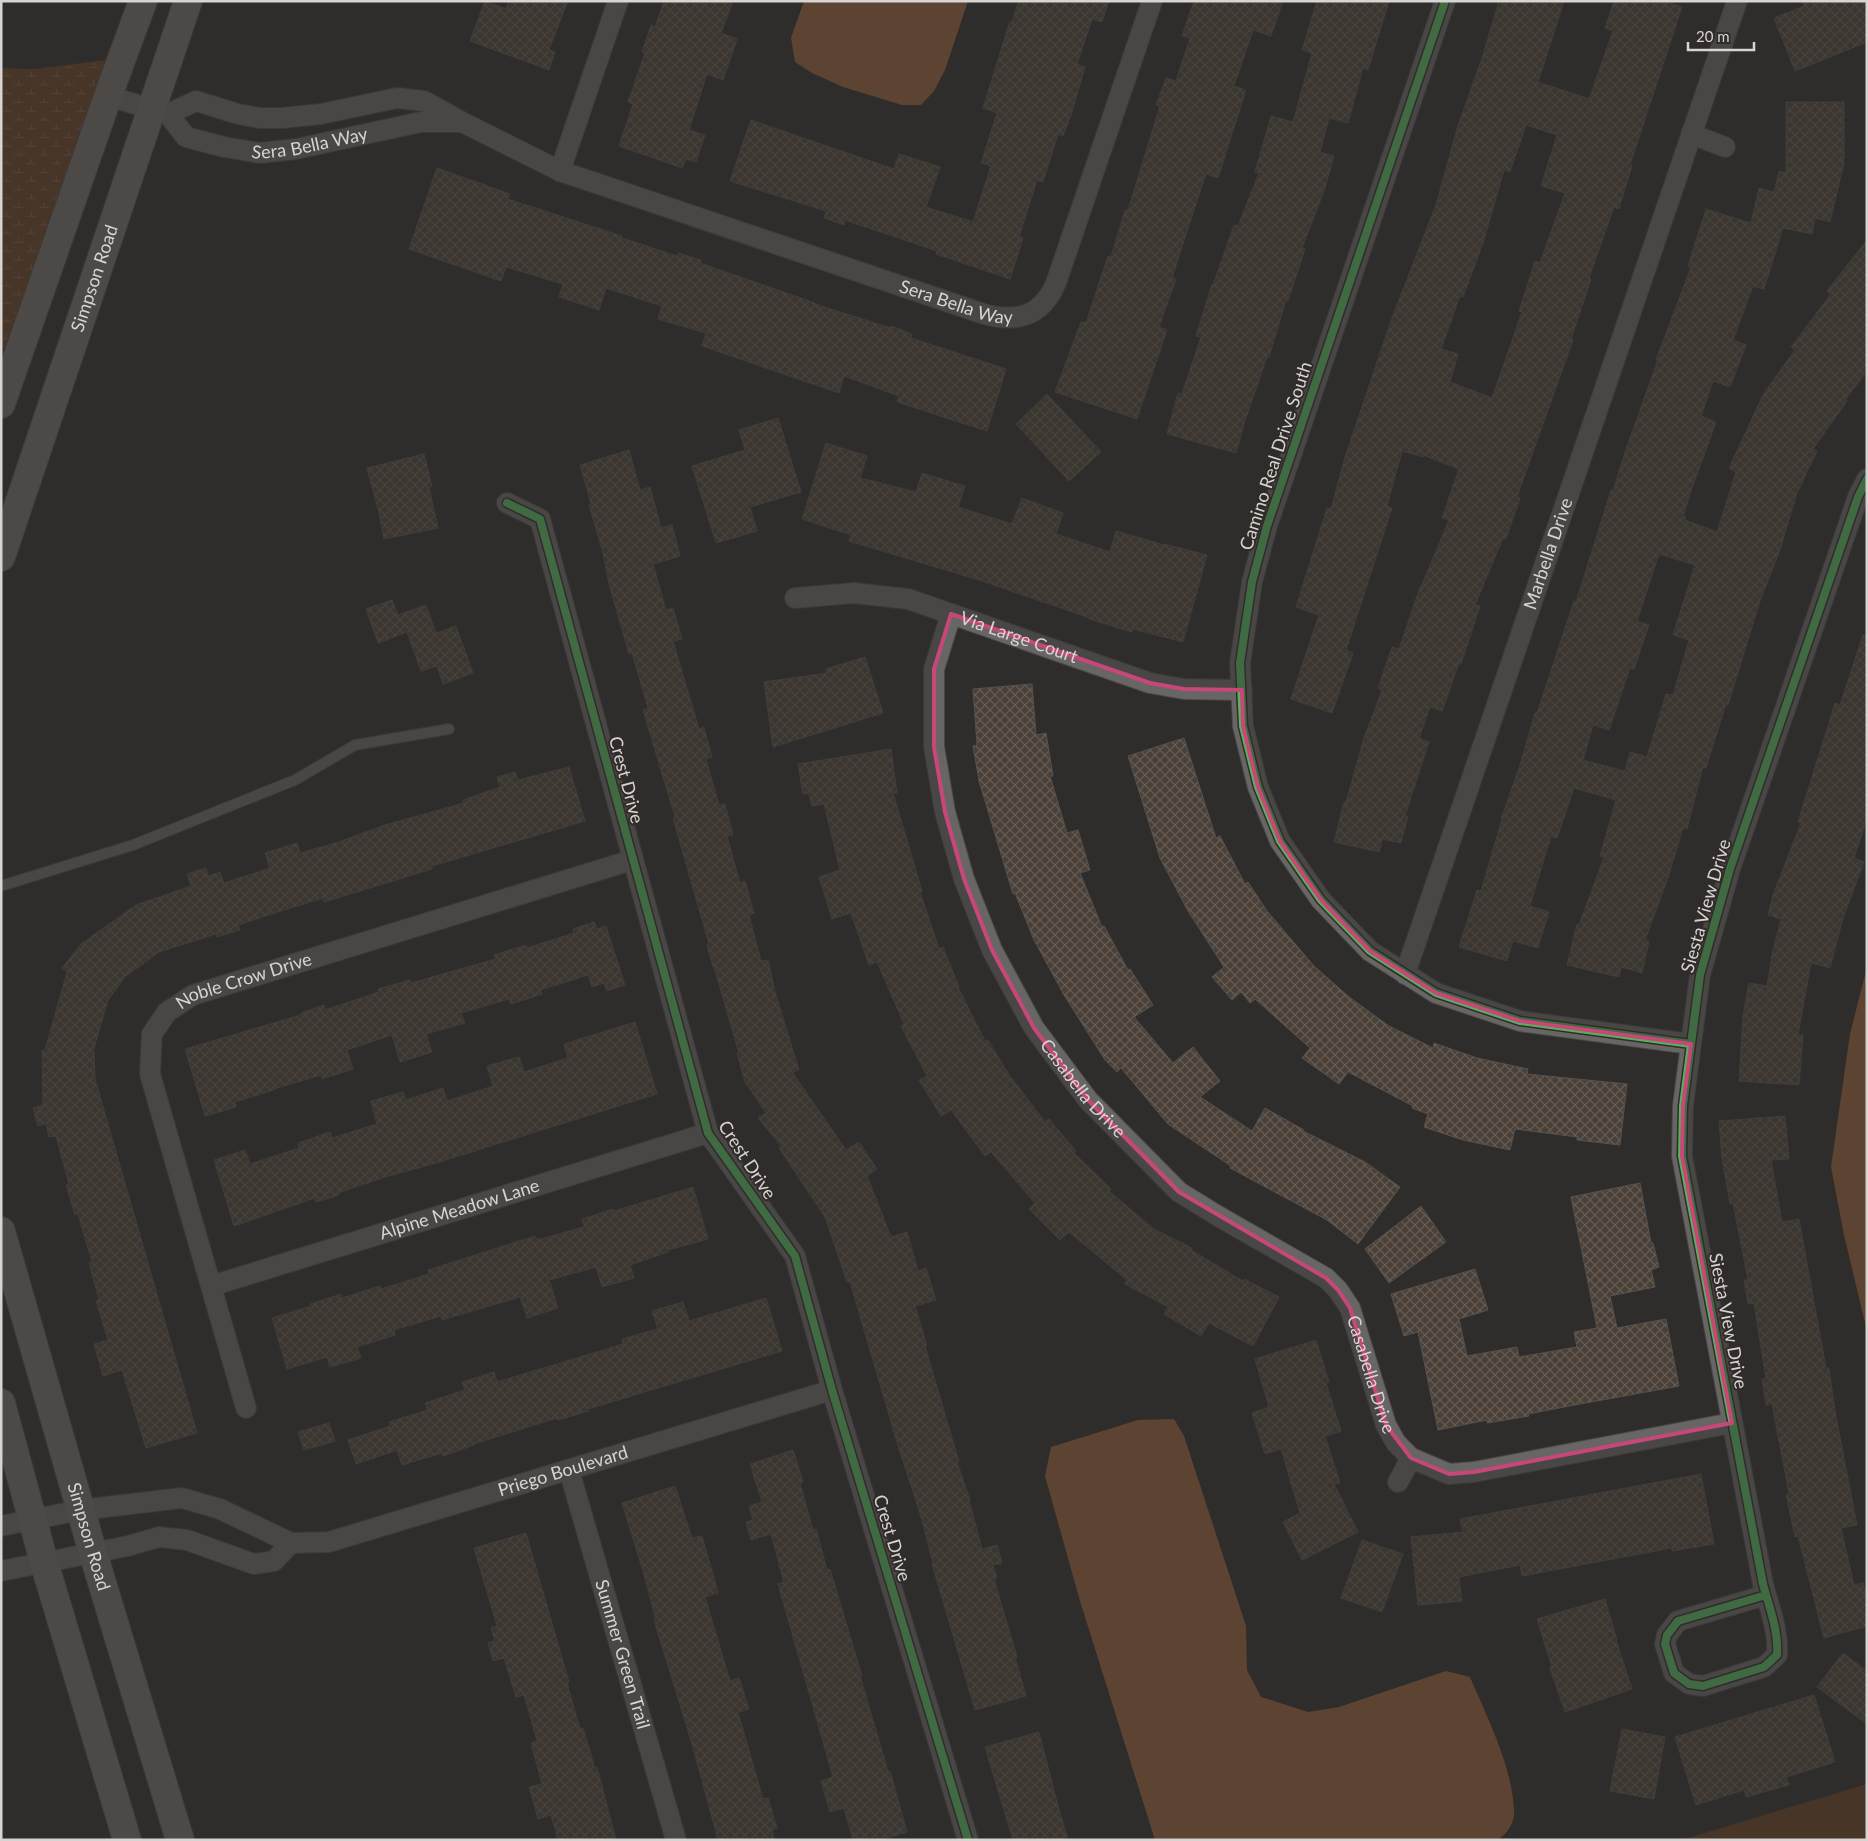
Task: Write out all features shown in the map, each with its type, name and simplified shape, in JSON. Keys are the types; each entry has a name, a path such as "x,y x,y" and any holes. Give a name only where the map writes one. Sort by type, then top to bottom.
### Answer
{"main road":[{"path":"1,404 143,1"},
{"name":"Simpson Road","path":"1,557 160,111 188,1"},
{"name":"Simpson Road","path":"1,1231 80,1510 180,1840"},
{"path":"1,1402 44,1562 127,1840"}],"street":[{"path":"560,171 618,1"},
{"name":"Sera Bella Way","path":"462,122 420,122 296,149 260,153 224,147 186,137 160,111 196,101 238,114 260,118 282,118 321,114 397,98 424,101 560,171 984,314 997,318 1020,317 1031,314 1039,309 1052,293 1152,1"},
{"name":"Camino Real Drive South","path":"1445,1 1267,526 1251,591 1240,663 1243,726 1258,787 1280,842 1321,900 1370,950 1436,993 1520,1021 1691,1044"},
{"name":"Marbella Drive","path":"1406,974 1737,1"},
{"path":"108,96 160,111"},
{"path":"1692,134 1725,146"},
{"name":"Siesta View Drive","path":"1766,1594 1678,1621 1666,1635 1664,1644 1674,1674 1689,1684 1703,1686 1764,1667 1777,1655 1778,1642 1766,1594 1732,1423 1682,1156 1683,1106 1700,975 1730,869 1855,506 1867,479"},
{"name":"Crest Drive","path":"508,503 540,519 708,1133 795,1256 832,1390 968,1840"},
{"name":"Via Large Court","path":"795,598 854,594 908,599 1150,683 1184,689 1242,690"},
{"name":"Casabella Drive","path":"951,614 934,669 934,747 945,812 964,879 996,959 1034,1028 1088,1100 1149,1163 1179,1192 1326,1278 1338,1290 1350,1308 1386,1425 1396,1443 1411,1458 1449,1474 1474,1472 1732,1423"},
{"name":"Noble Crow Drive","path":"246,1408 150,1074 152,1034 167,1012 193,995 632,860"},
{"name":"Alpine Meadow Lane","path":"211,1286 708,1133"},
{"name":"Priego Boulevard","path":"1,1526 80,1510 182,1498 220,1509 291,1543 329,1542 832,1390"},
{"path":"1398,1482 1411,1458"},
{"name":"Summer Green Trail","path":"569,1470 676,1840"},
{"path":"1,1571 93,1553 159,1537 188,1540 254,1564 274,1561 291,1543"}],"lane":[{"path":"1,886 142,842 295,780 355,745 449,728"}],"highlighted area":[{"path":"951,614 1150,683 1184,689 1242,690 1243,726 1258,787 1280,841 1321,900 1370,951 1436,993 1520,1021 1691,1044 1683,1106 1682,1156 1732,1423 1474,1472 1449,1474 1411,1458 1386,1425 1350,1308 1338,1290 1326,1278 1179,1192 1088,1100 1034,1028 992,950 964,879 945,812 934,747 934,669"}],"green space":[{"path":"129,57 51,304 13,348 1,348 1,68 35,69"},
{"path":"1867,1784 1867,1840 1681,1840"}],"shaded area":[{"path":"804,1 968,1 945,70 934,91 921,105 902,105 843,87 812,73 795,62 791,38"},
{"path":"1867,967 1867,1331 1844,1235 1831,1167 1850,1034"},
{"path":"1174,1419 1184,1436 1246,1626 1247,1670 1261,1697 1308,1712 1339,1707 1446,1671 1470,1677 1499,1745 1510,1781 1514,1816 1506,1833 1500,1838 1497,1840 1155,1840 1080,1601 1045,1476 1051,1447 1138,1420"}],"building":[{"path":"485,1 506,9 509,1 568,1 549,50 555,52 549,70 470,41"},
{"path":"664,1 733,1 721,33 737,39 723,80 707,74 689,130 705,135 696,162 686,159 682,168 619,146 633,104 628,102 645,53 642,52 651,25 655,27"},
{"path":"1019,1 1109,1 1102,22 1092,19 1077,64 1085,67 1071,115 1063,136 1058,134 1043,182 1037,180 1019,237 1023,238 1010,279 936,254 937,251 845,220 844,225 824,218 826,211 730,181 751,120 894,169 899,154 940,167 926,207 973,222 991,166 981,163 997,113 983,108 1010,21 1012,22"},
{"path":"1194,1 1283,1 1271,36 1253,30 1234,86 1246,90 1218,178 1206,174 1190,222 1172,278 1176,279 1159,327 1167,330 1137,419 1055,392 1081,322 1086,323 1108,256 1111,257 1125,210 1128,210 1160,106 1156,105 1166,78 1176,81 1190,38 1182,36"},
{"path":"1317,1 1389,1 1368,70 1363,68 1348,123 1329,118 1320,152 1334,156 1324,191 1302,248 1305,249 1288,301 1286,300 1269,357 1267,357 1245,421 1236,453 1167,434 1178,393 1182,394 1201,337 1196,336 1212,284 1234,225 1238,226 1259,173 1255,172 1271,116 1293,122 1312,53 1302,50"},
{"path":"1499,1 1564,1 1538,82 1589,99 1613,31 1605,28 1614,1 1664,1 1682,7 1630,165 1632,166 1619,209 1614,207 1589,278 1591,279 1571,339 1573,340 1517,497 1520,498 1506,539 1503,538 1475,605 1480,606 1461,664 1459,663 1442,711 1430,707 1419,738 1429,742 1405,816 1408,816 1401,843 1382,839 1379,852 1334,842 1364,738 1382,690 1378,688 1392,647 1399,649 1420,587 1449,520 1442,518 1459,469 1423,455 1423,457 1402,451 1387,506 1392,508 1346,650 1353,653 1332,713 1291,699 1319,615 1296,607 1327,508 1331,509 1345,457 1392,318 1436,205 1457,129 1482,58","holes":["1526,125 1557,135 1541,186 1565,193 1540,263 1535,261 1519,311 1522,312 1492,398 1450,382 1458,354 1441,349 1460,296 1463,297 1483,243 1504,170 1510,172"]},
{"path":"1802,1 1867,1 1867,42 1795,71 1774,18 1804,6"},
{"path":"1786,102 1844,102 1844,163 1830,222 1815,218 1812,234 1783,228 1764,289 1753,286 1733,340 1746,345 1730,387 1713,381 1701,416 1716,422 1683,516 1686,517 1685,520 1717,532 1736,472 1729,468 1764,393 1795,350 1791,347 1831,294 1827,291 1867,240 1867,371 1845,400 1847,401 1813,449 1817,451 1797,493 1780,550 1760,601 1728,705 1726,704 1706,768 1703,767 1687,829 1683,828 1668,878 1645,940 1649,941 1642,973 1621,967 1619,977 1567,965 1577,924 1579,925 1604,857 1600,856 1616,800 1574,788 1557,838 1551,836 1530,906 1549,912 1538,948 1513,941 1507,961 1459,947 1477,890 1481,891 1501,819 1520,765 1535,713 1537,713 1574,601 1576,602 1611,490 1613,491 1658,360 1656,360 1691,267 1688,266 1706,209 1751,223 1759,188 1774,192 1779,171 1786,173","holes":["1659,554 1695,565 1673,635 1689,640 1673,695 1666,694 1647,757 1630,752 1625,771 1583,760 1593,725 1609,730 1630,668 1634,669 1649,625 1637,621"]},
{"path":"437,168 510,194 508,199 677,256 678,253 701,260 700,263 815,304 891,328 891,326 912,334 911,338 1006,369 987,431 897,402 899,396 844,376 839,393 702,346 706,333 658,319 662,306 606,288 599,310 559,297 563,284 506,267 501,281 409,249"},
{"path":"1047,394 1101,452 1069,481 1016,424"},
{"path":"778,418 801,492 750,507 757,531 716,543 692,466 745,450 739,430"},
{"path":"826,443 867,456 860,478 916,492 922,473 965,486 958,507 1012,524 1022,498 1063,513 1056,534 1110,552 1116,531 1207,555 1183,642 1133,629 1132,632 1089,619 979,580 849,541 851,535 802,519"},
{"path":"629,450 640,490 650,487 661,528 672,525 680,556 653,564 666,610 673,608 682,639 673,641 699,729 704,727 712,757 706,759 719,805 725,804 733,835 727,836 740,883 745,881 754,913 749,915 761,961 768,960 775,992 799,1070 792,1072 846,1150 859,1142 877,1169 867,1176 891,1237 907,1232 918,1271 926,1268 936,1300 915,1306 982,1549 997,1545 1002,1563 993,1565 997,1578 994,1579 1017,1657 1015,1657 1026,1696 975,1710 932,1564 922,1520 850,1282 847,1282 825,1217 779,1148 781,1146 758,1118 766,1113 745,1082 737,1053 739,1053 713,967 707,945 709,944 673,818 675,817 643,710 648,708 632,653 629,654 609,584 603,553 580,465"},
{"path":"424,454 432,486 429,487 438,528 384,539 367,468"},
{"path":"392,600 398,615 426,605 436,633 456,626 473,673 443,684 437,666 421,671 407,632 378,643 366,609"},
{"path":"1863,635 1867,636 1867,818 1854,858 1864,862 1843,918 1830,968 1811,963 1798,1035 1803,1035 1799,1085 1739,1081 1743,1016 1749,983 1767,986 1781,919 1768,915 1773,895 1801,823 1798,822 1835,703 1840,705"},
{"path":"865,657 883,713 773,747 764,682 827,673 826,669"},
{"path":"1032,684 1036,735 1046,733 1053,776 1050,776 1067,833 1078,830 1090,870 1080,873 1102,927 1104,926 1128,970 1130,969 1153,1005 1134,1017 1173,1063 1193,1047 1220,1081 1200,1097 1252,1131 1265,1108 1303,1131 1365,1162 1400,1187 1358,1244 1327,1220 1230,1168 1231,1166 1168,1124 1121,1068 1117,1072 1105,1060 1064,995 1034,940 1015,893 1013,894 979,781 973,746 977,745 973,689"},
{"path":"1184,738 1216,838 1220,836 1245,884 1248,882 1267,911 1314,966 1349,997 1389,1026 1433,1048 1434,1043 1477,1058 1528,1069 1527,1074 1627,1084 1620,1145 1577,1140 1577,1137 1515,1129 1510,1150 1463,1140 1424,1127 1428,1114 1412,1108 1413,1106 1348,1072 1339,1084 1302,1058 1310,1048 1255,999 1250,1003 1241,992 1232,1000 1212,977 1224,967 1188,911 1160,858 1128,756"},
{"path":"891,749 897,793 893,793 922,891 920,892 939,949 943,947 958,987 985,1041 988,1040 1008,1073 1045,1122 1049,1119 1076,1151 1074,1153 1111,1189 1109,1191 1154,1229 1192,1248 1191,1250 1243,1281 1244,1279 1279,1297 1253,1346 1209,1323 1201,1336 1164,1314 1168,1307 1125,1284 1127,1280 1069,1232 1060,1240 1029,1209 1035,1203 991,1152 985,1156 951,1110 941,1116 919,1080 927,1076 901,1026 904,1024 877,962 869,965 851,913 832,919 819,877 840,870 824,804 812,806 809,793 803,794 798,764"},
{"path":"569,767 585,821 432,866 432,869 324,902 323,898 238,925 240,930 217,937 216,934 159,952 125,977 108,1000 94,1048 95,1079 197,1433 146,1448 122,1370 103,1376 94,1344 108,1340 96,1301 99,1300 89,1263 92,1262 78,1214 75,1215 66,1185 69,1184 56,1136 49,1137 46,1124 38,1126 33,1108 43,1105 42,1050 45,1050 67,972 62,968 81,944 136,905 191,886 187,874 206,868 208,876 220,872 224,883 270,868 265,853 297,843 300,853 339,842 385,825 464,803 463,800 500,787 497,777 515,772 518,780"},
{"path":"594,922 597,929 606,926 625,985 607,991 604,983 592,987 588,975 540,990 542,994 511,1004 509,999 461,1013 465,1023 426,1034 432,1052 400,1062 392,1035 347,1050 353,1069 322,1079 321,1075 274,1089 235,1102 236,1107 205,1116 185,1049 301,1015 301,1013 324,1005 325,1010 379,992 378,989 410,980 411,983 496,959 494,955 526,945 527,948 574,933 573,929"},
{"path":"635,1022 657,1094 433,1164 385,1177 316,1202 315,1198 234,1226 214,1160 245,1150 250,1164 299,1148 298,1143 330,1132 332,1138 377,1124 371,1101 403,1092 406,1100 443,1088 447,1101 493,1086 487,1066 519,1057 524,1072 568,1058 564,1044"},
{"path":"1785,1116 1789,1159 1771,1160 1782,1222 1799,1219 1826,1368 1829,1368 1835,1411 1857,1525 1841,1528 1854,1585 1863,1583 1867,1600 1867,1626 1824,1638 1798,1536 1795,1537 1786,1494 1789,1494 1772,1404 1766,1405 1762,1379 1766,1379 1754,1303 1748,1304 1744,1280 1748,1280 1733,1203 1730,1204 1722,1158 1719,1121"},
{"path":"1640,1183 1651,1243 1653,1243 1659,1267 1651,1270 1655,1287 1610,1296 1617,1328 1666,1319 1679,1386 1528,1414 1529,1416 1487,1423 1487,1420 1438,1430 1418,1332 1404,1336 1391,1294 1475,1269 1488,1310 1459,1319 1467,1356 1517,1347 1519,1357 1577,1347 1574,1332 1597,1328 1571,1197"},
{"path":"693,1187 708,1239 668,1250 668,1252 630,1265 634,1278 602,1287 596,1267 549,1280 558,1308 527,1318 520,1297 442,1320 441,1316 394,1330 395,1335 357,1347 361,1358 330,1367 327,1357 287,1369 272,1318 341,1294 342,1298 380,1286 381,1289 429,1274 428,1270 535,1236 537,1240 584,1227 582,1219"},
{"path":"1421,1206 1446,1242 1389,1283 1365,1249"},
{"path":"766,1298 782,1351 588,1409 589,1411 558,1420 557,1418 474,1444 443,1456 442,1453 402,1465 397,1450 356,1464 348,1440 390,1426 389,1422 428,1410 425,1403 465,1390 462,1382 494,1372 497,1382 623,1344 622,1339 658,1329 652,1311 683,1302 689,1321"},
{"path":"1316,1340 1329,1382 1326,1383 1341,1431 1325,1436 1340,1483 1334,1484 1358,1532 1302,1560 1283,1522 1300,1513 1281,1449 1265,1454 1252,1413 1269,1407 1255,1359"},
{"path":"329,1423 335,1441 304,1450 298,1432"},
{"path":"793,1450 803,1482 800,1483 813,1530 816,1529 827,1570 830,1569 907,1832 880,1840 853,1840 844,1808 830,1812 821,1781 833,1777 778,1584 784,1582 771,1534 751,1540 746,1522 753,1520 749,1506 762,1502 750,1464"},
{"path":"1701,1474 1714,1544 1672,1551 1672,1548 1522,1576 1520,1565 1459,1577 1462,1601 1418,1605 1411,1537 1463,1532 1460,1519"},
{"path":"675,1486 692,1538 702,1536 713,1574 718,1593 705,1597 730,1681 739,1678 749,1709 738,1712 763,1799 768,1798 777,1828 772,1830 774,1840 718,1840 692,1744 654,1620 656,1620 643,1571 622,1503"},
{"path":"526,1533 569,1682 567,1683 580,1729 583,1728 595,1768 597,1767 616,1840 558,1840 551,1815 538,1819 529,1787 542,1784 531,1743 537,1741 524,1695 516,1697 504,1658 493,1661 488,1643 495,1641 491,1628 497,1626 474,1548"},
{"path":"1362,1540 1403,1554 1382,1612 1341,1598"},
{"path":"1605,1599 1632,1689 1565,1712 1550,1668 1552,1667 1537,1619"},
{"path":"1843,1653 1867,1671 1867,1724 1817,1687"},
{"path":"1814,1695 1835,1762 1786,1777 1789,1785 1746,1797 1744,1790 1696,1805 1675,1737"},
{"path":"1622,1729 1665,1737 1654,1799 1610,1791"},
{"path":"1039,1732 1068,1840 1013,1840 985,1747"}],"cycle path":[{"path":"1445,1 1267,526 1252,582 1240,663 1243,726 1258,787 1280,841 1321,900 1370,951 1436,993 1520,1021 1691,1044"},
{"path":"1766,1595 1678,1621 1667,1635 1665,1644 1674,1673 1689,1684 1703,1686 1764,1667 1777,1655 1773,1619 1763,1584 1682,1156 1683,1106 1700,975 1730,869 1858,497 1867,479"},
{"path":"507,503 540,519 708,1133 795,1256 832,1390 968,1840"}]}
